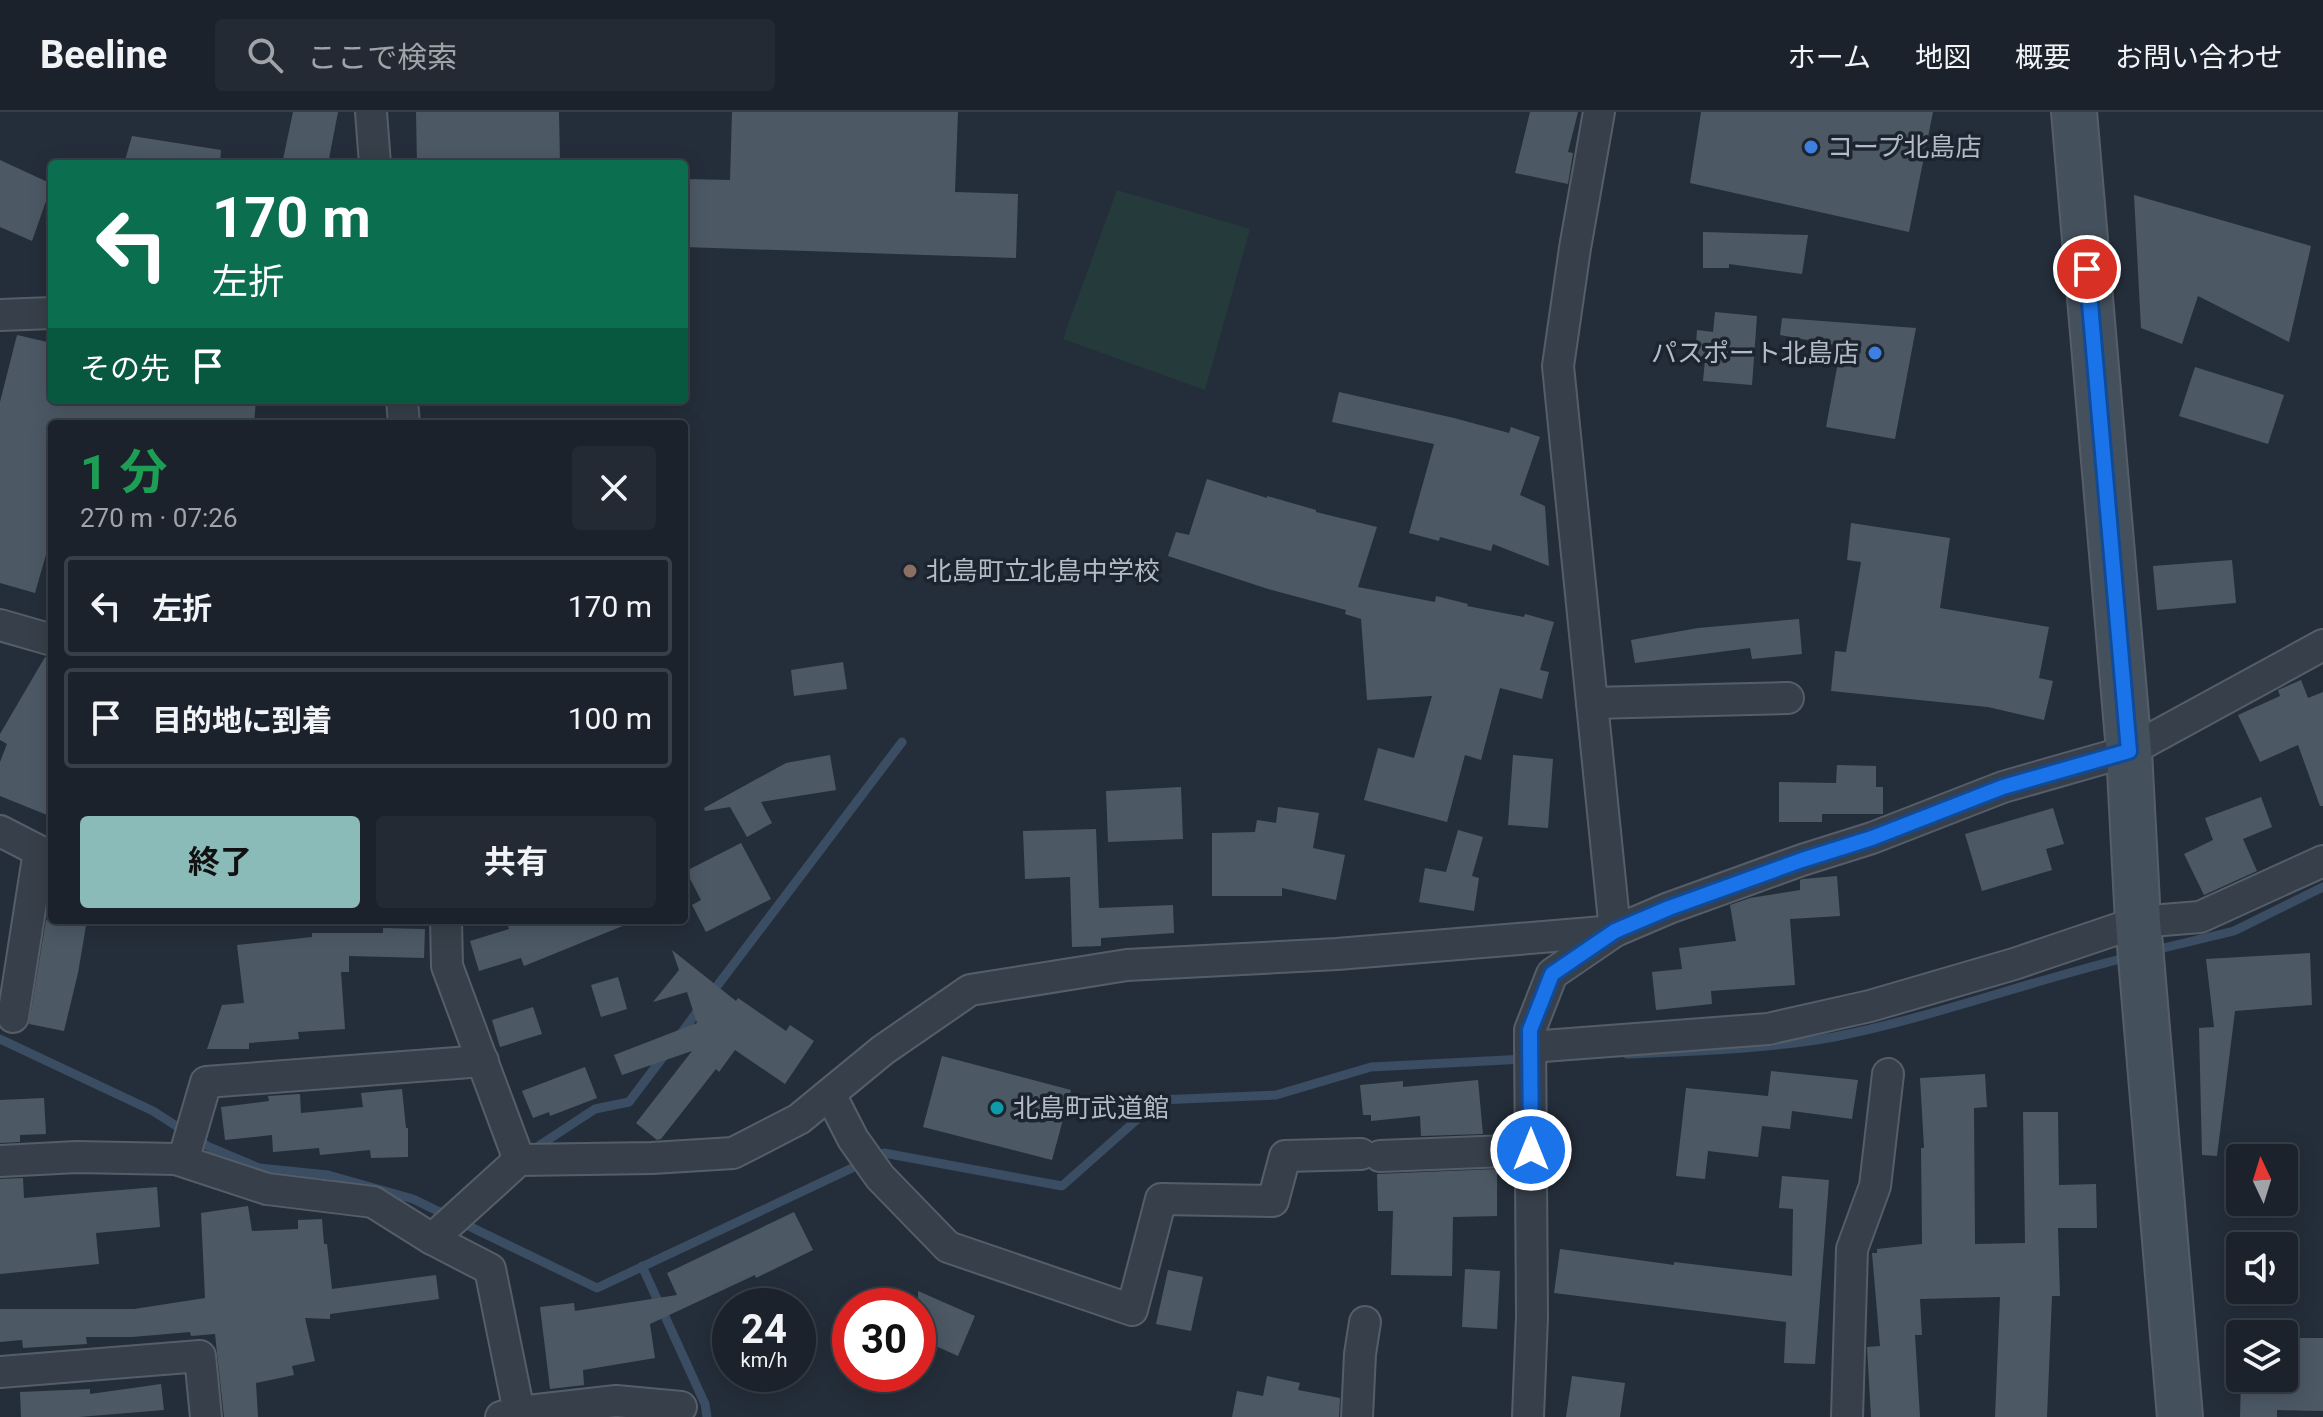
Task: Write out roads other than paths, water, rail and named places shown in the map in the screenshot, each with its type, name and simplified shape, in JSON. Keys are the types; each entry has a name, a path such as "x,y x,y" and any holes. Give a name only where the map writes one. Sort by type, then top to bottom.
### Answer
{"street":[{"path":"371,112 375,160"},
{"path":"1599,112 1558,366 1615,931"},
{"path":"2074,112 2129,751 2140,943 2180,1417"},
{"path":"0,315 48,313"},
{"path":"0,625 48,639"},
{"path":"1528,1417 1532,1317 1530,1030 1552,974 1615,931 1669,908 1872,838 2003,787 2129,751 2323,645"},
{"path":"1592,703 1788,698"},
{"path":"0,831 39,851 9,978 13,1017"},
{"path":"1530,1047 1768,1029 1870,1006 2014,964 2140,943 2323,861"},
{"path":"446,924 447,966 519,1160"},
{"path":"432,1239 519,1160 733,1153 799,1119 883,1050 970,990 1127,965 1337,954 1615,931"},
{"path":"183,1161 206,1082 483,1061"},
{"path":"1847,1417 1852,1249 1875,1186 1888,1074"},
{"path":"830,1094 853,1139 880,1177 948,1247 1132,1310 1161,1199 1273,1201 1285,1156 1531,1150"},
{"path":"0,1161 77,1157 176,1159 267,1189 373,1202 432,1239 490,1269 513,1415 616,1401 681,1407"},
{"path":"1357,1417 1365,1322"},
{"path":"0,1372 200,1356 206,1417"}],"waterway":[{"path":"711,994 902,742"},
{"path":"2151,951 2234,931 2323,887"},
{"path":"1627,1054 1757,1047 1834,1037 2129,957"},
{"path":"680,1035 702,1005"},
{"path":"0,1039 153,1111 209,1147 259,1168 328,1175 413,1199 597,1288 884,1153 1062,1186 1159,1100 1276,1095 1371,1067 1525,1059"},
{"path":"540,1145 595,1109 629,1102 666,1053"},
{"path":"642,1266 705,1404 707,1417"}],"place":[{"name":"コープ北島店","path":"1811,147"},
{"name":"パスポート北島店","path":"1875,353"},
{"name":"北島町立北島中学校","path":"910,571"},
{"name":"北島町武道館","path":"997,1108"}]}
